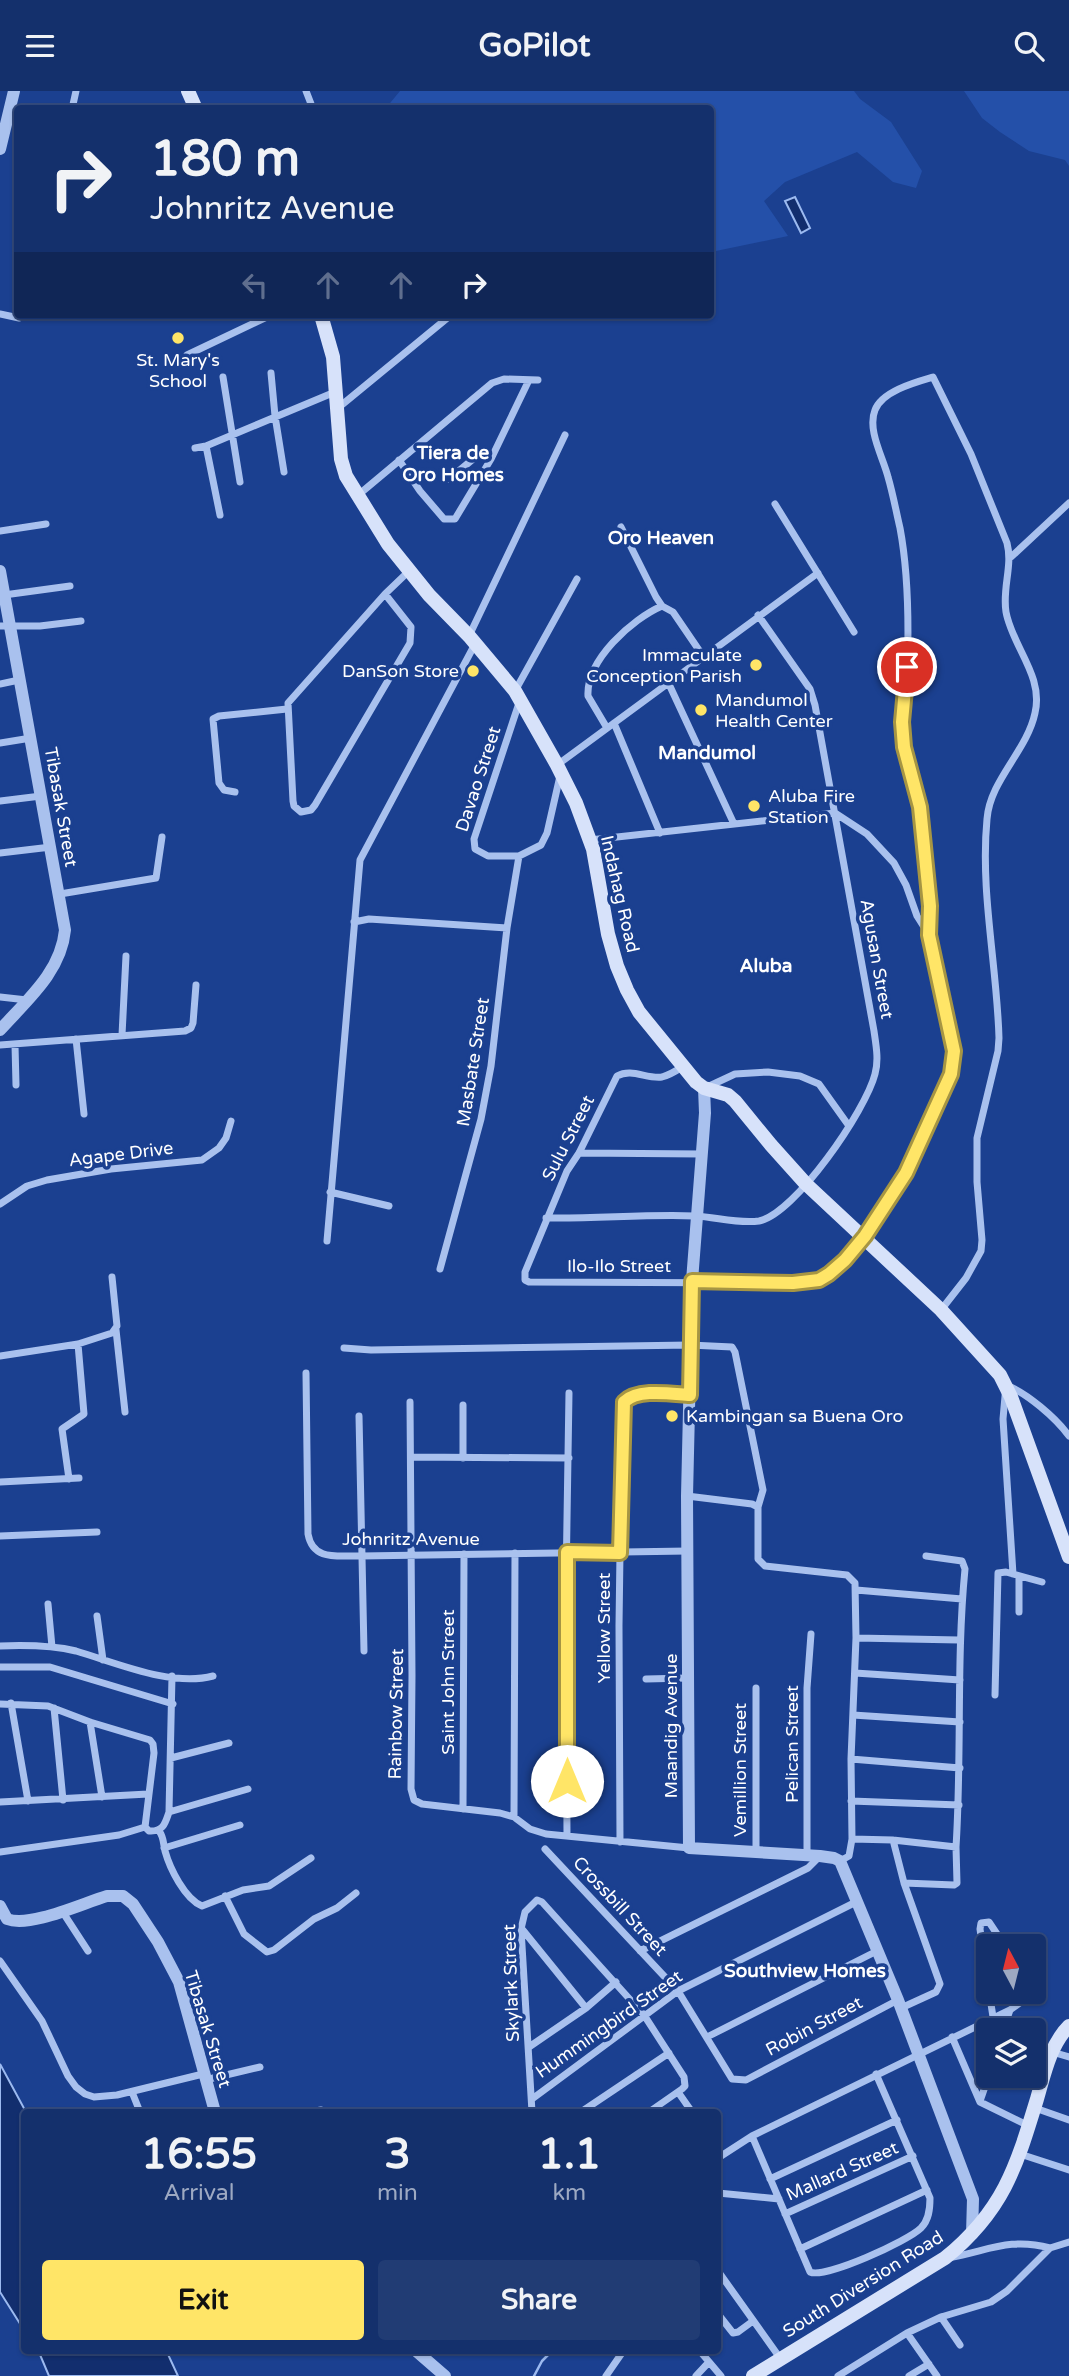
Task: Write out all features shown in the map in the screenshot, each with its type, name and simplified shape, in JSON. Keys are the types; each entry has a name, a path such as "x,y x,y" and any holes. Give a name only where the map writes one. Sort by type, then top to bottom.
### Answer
{"main road":[{"name":"Indahag Road","path":"322,319 333,357 341,459 357,496 409,571 518,695 559,768 590,840 598,869 608,934 626,990 639,1012 682,1067 704,1088 728,1095 735,1101 806,1184 865,1236 941,1310 1006,1385 1069,1557"},
{"name":"South Diversion Road","path":"753,2376 945,2258 972,2235 999,2201 1020,2154 1052,2052 1069,2026"}],"street":[{"path":"0,149 8,126 14,91"},
{"path":"187,355 263,319"},
{"path":"337,409 446,319"},
{"path":"271,373 284,473"},
{"path":"223,377 240,482"},
{"path":"929,935 930,906 922,818 906,758 902,722 907,681 907,583 900,531 888,475 875,435 874,411 880,400 914,381 933,377 971,454 1007,543 1011,557 1005,596 1006,612 1032,677 1036,705 1035,715 993,795 987,817 985,846 988,908 999,1038 977,1138 982,1240 977,1261 941,1310"},
{"path":"357,496 492,383 504,379 538,380"},
{"path":"399,460 420,491 444,519 455,519 491,459 529,380"},
{"path":"195,448 206,446 335,392"},
{"path":"327,1241 358,870 364,850 384,816 472,640 565,435"},
{"path":"206,446 220,515"},
{"path":"449,479 478,455 484,454 491,459"},
{"path":"1011,557 1069,503"},
{"path":"775,504 854,632"},
{"path":"0,531 46,524"},
{"path":"621,527 662,606 673,612 703,656"},
{"name":"Tibasak Street","path":"0,571 4,595 4,625 31,738 65,930 61,952 47,978 0,1030"},
{"path":"385,594 411,627 410,643 315,805 306,812 298,811 293,801 288,703 385,594 409,571"},
{"path":"519,856 544,841 559,768 667,682 818,573"},
{"path":"518,695 577,579"},
{"path":"4,595 70,586"},
{"path":"660,833 610,725 589,697 588,691 595,669 613,640 662,606"},
{"name":"Agusan Street","path":"546,1218 695,1216 743,1222 758,1221 776,1214 806,1184 849,1126 872,1084 877,1052 813,697 758,615"},
{"path":"4,625 40,626 81,621"},
{"path":"0,684 19,680"},
{"path":"667,682 734,824"},
{"name":"Davao Street","path":"518,695 474,845 480,854 488,856 519,856"},
{"path":"236,792 225,790 219,783 213,719 219,716 287,709"},
{"path":"0,743 31,738"},
{"path":"0,801 42,796"},
{"path":"590,840 835,813 867,834 894,863 906,885 916,916 929,935"},
{"path":"60,894 156,878 162,837"},
{"path":"0,853 51,846"},
{"name":"Masbate Street","path":"440,1269 481,1119 493,1054 519,856"},
{"path":"354,922 369,919 508,928"},
{"name":"Ilo-Ilo Street","path":"524,1280 793,1283 819,1280 836,1269 865,1236 906,1173 951,1074 954,1051 929,935"},
{"path":"122,1035 125,956"},
{"path":"0,1045 176,1032 191,1028 197,985"},
{"path":"0,997 27,1000"},
{"path":"76,1039 84,1114"},
{"path":"15,1045 16,1085"},
{"name":"Sulu Street","path":"524,1280 546,1218 567,1171 579,1153 617,1076 631,1072 652,1077 665,1076 682,1067"},
{"path":"704,1088 736,1074 768,1072 800,1076 819,1084 849,1126"},
{"name":"Maandig Avenue","path":"689,1848 687,1496 692,1281 704,1088"},
{"name":"Agape Drive","path":"0,1204 27,1186 47,1180 99,1171 202,1160 219,1148 226,1138 231,1121"},
{"path":"579,1153 702,1154"},
{"path":"330,1192 389,1206"},
{"path":"112,1277 125,1412"},
{"path":"0,1356 78,1343 109,1336 116,1330"},
{"path":"69,1479 62,1432 66,1425 84,1413 78,1343"},
{"path":"344,1348 371,1350 690,1345 730,1347 735,1352 763,1490 758,1507 758,1559 761,1564 770,1568 847,1575 855,1583 852,1839 849,1856 840,1861 814,1855 689,1848"},
{"name":"Johnritz Avenue","path":"306,1373 310,1543 315,1551 324,1555 361,1556 688,1551"},
{"path":"1019,1612 1003,1419 1006,1385 1021,1392 1069,1436"},
{"path":"567,1836 569,1393"},
{"name":"Yellow Street","path":"620,1842 620,1553 624,1402 632,1397 690,1395"},
{"name":"Rainbow Street","path":"410,1402 411,1794 414,1800 422,1804 500,1813 514,1818 530,1829 567,1836 689,1848"},
{"path":"463,1405 463,1458"},
{"path":"359,1416 364,1651"},
{"path":"411,1457 569,1458"},
{"path":"0,1482 79,1478"},
{"path":"687,1496 758,1507"},
{"path":"0,1536 97,1532"},
{"path":"514,1818 515,1553"},
{"name":"Saint John Street","path":"463,1809 464,1554"},
{"path":"893,1840 904,1884 954,1885 957,1882 959,1640 964,1564 956,1560 926,1556"},
{"path":"995,1695 998,1574 1004,1571 1042,1583"},
{"path":"856,1590 962,1599"},
{"path":"48,1604 52,1647"},
{"path":"97,1616 103,1660"},
{"name":"Pelican Street","path":"811,1634 807,1688 814,1855"},
{"path":"856,1638 959,1640"},
{"path":"0,1646 52,1647 173,1676 191,1679 213,1676"},
{"path":"0,1667 50,1667 173,1704"},
{"path":"855,1673 960,1679"},
{"path":"145,1827 149,1831 159,1831 165,1825 169,1812 173,1676"},
{"path":"646,1679 688,1678"},
{"name":"Vemillion Street","path":"756,1688 756,1851"},
{"path":"11,1703 28,1801"},
{"path":"0,1704 54,1708 150,1740 154,1753 145,1827"},
{"path":"54,1708 63,1800"},
{"path":"853,1715 960,1721"},
{"path":"90,1722 102,1797"},
{"path":"171,1758 229,1742"},
{"path":"851,1759 960,1768"},
{"path":"169,1812 248,1789"},
{"path":"0,1802 148,1794"},
{"path":"851,1801 959,1805"},
{"path":"164,1848 240,1825"},
{"path":"0,1852 119,1835 145,1827"},
{"path":"159,1831 163,1836 170,1865 198,1905 202,1906 243,1890 269,1886 311,1858"},
{"path":"852,1839 893,1840 956,1847"},
{"name":"Crossbill Street","path":"545,1849 678,1991 732,2079 746,2080"},
{"path":"640,1951 808,1868 814,1855"},
{"path":"840,1861 899,2004 973,2199 972,2235"},
{"name":"Robin Street","path":"746,2080 899,2004 936,1992 940,1984 904,1884"},
{"path":"225,1896 244,1934 267,1952 274,1950 321,1914 337,1908 356,1893"},
{"name":"Tibasak Street","path":"0,1906 7,1919 12,1921 40,1918 107,1896 123,1896 133,1904 179,1982 214,2109"},
{"name":"Skylark Street","path":"532,2109 521,1929 524,1912 537,1901 542,1902 616,1982"},
{"name":"Hummingbird Street","path":"532,2098 678,1991 856,1902"},
{"path":"62,1910 88,1951"},
{"path":"981,1934 981,1923 989,1922 997,1934"},
{"path":"521,1929 586,2008"},
{"path":"707,2037 877,1951"},
{"path":"0,1961 42,2021 68,2076 76,2087 94,2097 260,2067"},
{"path":"529,2047 586,2008 616,1982 644,2015 685,2082 685,2086 678,2092 653,2109"},
{"path":"991,2004 993,2017"},
{"path":"721,2156 752,2136 951,2036 1010,2010 1017,2004"},
{"path":"1007,2018 1010,2010"},
{"path":"951,2036 980,2102 1027,2125"},
{"path":"1052,2052 1069,2057"},
{"path":"585,2109 669,2053"},
{"path":"752,2136 813,2274 864,2260 920,2229 930,2210 927,2190 876,2074"},
{"path":"980,2102 985,2088"},
{"path":"132,2092 139,2109"},
{"path":"678,2092 690,2109"},
{"path":"1034,2108 1069,2120"},
{"path":"770,2179 897,2120"},
{"path":"1020,2154 1069,2170"},
{"name":"Mallard Street","path":"785,2214 913,2157"},
{"path":"800,2249 927,2190"},
{"path":"721,2193 779,2200"},
{"path":"973,2199 983,2203 999,2201"},
{"path":"838,2376 907,2333 941,2316 991,2302 1007,2291 1050,2248 1069,2242"},
{"path":"945,2258 1016,2243 1031,2243 1050,2248"},
{"path":"721,2275 780,2358"},
{"path":"941,2316 960,2345"},
{"path":"721,2318 733,2333 753,2321"},
{"path":"907,2333 937,2376"},
{"path":"420,2354 445,2376"},
{"path":"606,2376 621,2354"},
{"path":"702,2354 721,2376"},
{"path":"696,2376 709,2362"},
{"path":"909,2376 929,2364"}],"shaded area":[{"path":"400,91 854,91 860,99 891,122 922,171 916,188 893,182 857,152 785,182 764,201 788,236 714,251 714,105 388,105"},
{"path":"964,91 1069,91 1069,166 1065,160 1029,151 1000,132 982,118"},
{"path":"795,197 810,228 801,233 785,201"},
{"path":"0,2064 24,2109 21,2109 21,2325 0,2292"},
{"path":"40,2354 168,2354 178,2376 49,2376"}],"waterway":[{"path":"534,2376 549,2354"}],"place":[{"name":"St. Mary's School","path":"178,338"},
{"name":"Immaculate Conception Parish","path":"756,665"},
{"name":"DanSon Store","path":"473,671"},
{"name":"Mandumol Health Center","path":"701,710"},
{"name":"Aluba Fire Station","path":"754,806"},
{"name":"Kambingan sa Buena Oro","path":"672,1416"}],"district":[{"name":"Tiera de Oro Homes","path":"453,464"},
{"name":"Oro Heaven","path":"661,538"},
{"name":"Mandumol","path":"707,753"},
{"name":"Aluba","path":"766,966"},
{"name":"Southview Homes","path":"805,1971"}],"route":[{"path":"567,1781 567,1552 620,1553 624,1402 639,1395 690,1395 692,1281 808,1282 819,1280 845,1260 865,1236 906,1173 951,1074 954,1051 929,935 930,906 925,841 920,807 904,747 902,722 907,667"}]}
